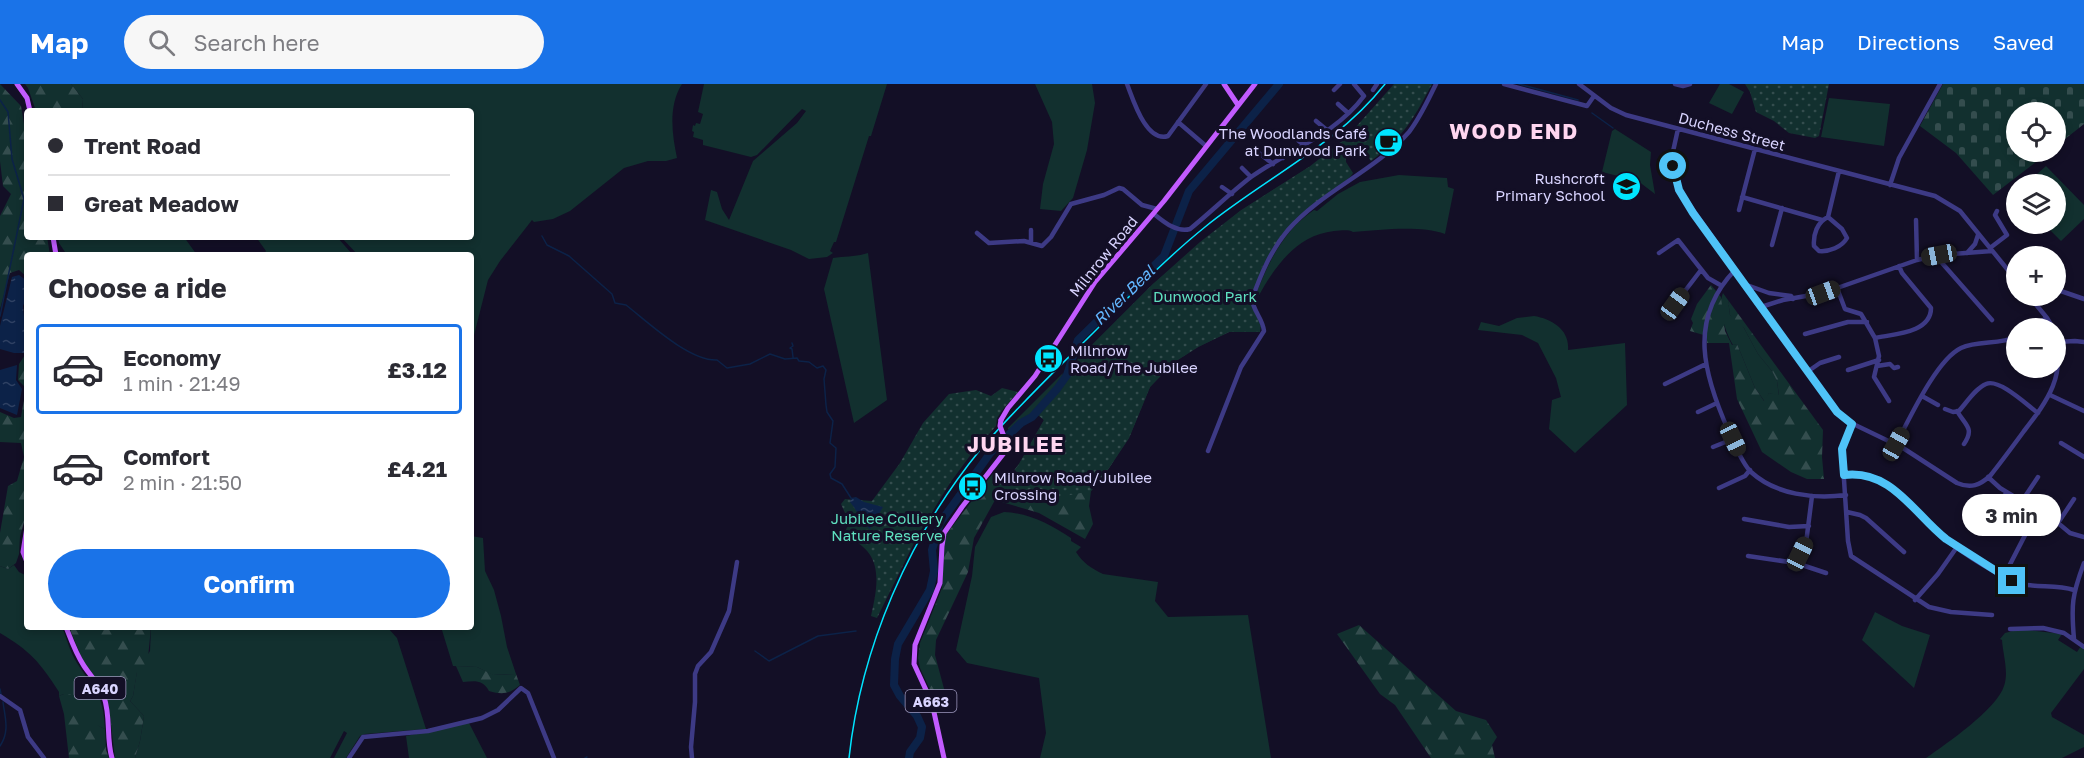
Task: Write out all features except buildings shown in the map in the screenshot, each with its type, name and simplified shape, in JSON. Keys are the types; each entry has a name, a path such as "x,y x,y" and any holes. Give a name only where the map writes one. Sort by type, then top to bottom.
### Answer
{"main road":[{"path":"17,84 27,99 29,108"},
{"path":"1224,84 1238,105"},
{"name":"Milnrow Road","path":"944,758 932,703 914,664 915,645 940,583 944,533 1004,453 1006,442 1000,426 1001,420 1035,376 1092,286 1155,212 1255,84"},
{"name":"A640","path":"67,630 77,654 84,667 96,680 105,701 108,741 112,758"}],"street":[{"path":"1127,84 1146,126 1159,137 1168,136 1206,84"},
{"path":"1334,90 1340,84"},
{"path":"977,233 989,243 1024,240 1039,246 1046,243 1071,204 1104,195 1119,188 1155,212 1171,226 1182,230 1190,229 1251,177 1328,131 1364,96 1354,84"},
{"path":"1373,90 1377,84"},
{"path":"1208,451 1241,367 1264,331 1252,299 1267,262 1288,231 1308,212 1388,151 1410,131 1436,84"},
{"path":"1504,84 1587,106 1594,96"},
{"name":"Duchess Street","path":"1579,84 1587,86 1594,96 1618,113 1935,196 1959,211 2006,268"},
{"path":"1675,84 1683,86 1690,84"},
{"path":"1890,185 1899,158 1940,84"},
{"path":"1338,104 1348,113"},
{"path":"1316,121 1328,131"},
{"path":"1178,122 1206,146"},
{"path":"1678,129 1672,156 1679,190 1842,418 1896,444 1965,486 1974,486 1988,477 2038,413 2050,395 2056,378"},
{"path":"1289,133 1305,146"},
{"path":"1268,147 1283,158"},
{"path":"1739,210 1755,149"},
{"path":"1259,153 1273,164"},
{"path":"1242,168 1251,177"},
{"path":"1742,197 1825,218 1842,229 1847,238 1838,246 1821,252 1816,250 1813,243 1818,226 1825,218 1839,171"},
{"path":"1222,187 1232,194"},
{"path":"1772,245 1782,208"},
{"path":"1761,307 1783,300 1823,293 1917,260 1939,255 1991,250 2007,235 1995,215 1997,211"},
{"path":"1916,220 1917,260"},
{"path":"1031,230 1031,242"},
{"path":"1967,253 1975,244 1978,234"},
{"path":"1659,253 1678,240 1712,282 1722,286"},
{"path":"1939,255 1942,263 1992,320"},
{"path":"1875,338 1922,327 1930,317 1930,308 1926,300 1902,273 1899,266"},
{"path":"1675,304 1701,270"},
{"path":"1735,270 1722,286 1709,310 1703,340 1706,364 1717,403 1733,439 1750,470 1781,489 1822,497 1846,495"},
{"path":"1744,284 1769,293 1791,296 1793,299"},
{"path":"1837,288 1845,309 1861,314 1875,338 1879,360 1874,377 1889,401"},
{"path":"2066,293 2084,299"},
{"path":"2038,306 2047,318"},
{"path":"1805,334 1848,322 1867,322"},
{"path":"1896,444 1937,373 1961,348 2006,340"},
{"path":"2066,342 2084,342"},
{"path":"1808,372 1820,363 1839,357"},
{"path":"1848,370 1879,360"},
{"path":"1665,384 1706,364"},
{"path":"1877,366 1890,364 1894,368 1898,367"},
{"path":"1945,410 1957,411 1984,384 1992,382 2002,386 2038,413"},
{"path":"2050,395 2084,411"},
{"path":"1922,396 1938,405"},
{"path":"1698,412 1717,403"},
{"path":"1957,411 1970,430 1970,435 1964,444"},
{"path":"1852,424 1842,449 1851,556 1915,600 1929,607 1951,612 1992,615"},
{"path":"1713,447 1733,439"},
{"path":"2061,443 2084,457"},
{"path":"1719,488 1745,476 1750,470"},
{"path":"1844,475 1862,474 1897,491 1915,507 1936,532 2004,576 2023,584 2053,585 2074,590"},
{"path":"1988,477 2070,533 2084,537"},
{"path":"2022,501 2038,477"},
{"path":"1989,519 2007,492"},
{"path":"1796,563 1806,543 1812,496"},
{"path":"2058,523 2074,499"},
{"path":"2004,576 2038,510"},
{"path":"1847,512 1866,518 1904,552"},
{"path":"1744,519 1789,527 1809,526"},
{"path":"1915,600 1938,574 1957,547"},
{"path":"1748,556 1796,563 1826,573"},
{"path":"692,758 695,674 698,666 711,652 729,611 737,562"},
{"path":"2074,639 2072,611 2074,590 2084,563"},
{"path":"2010,629 2043,628 2064,633 2084,647"},
{"path":"349,758 363,737 428,731 482,718 498,710 521,688 528,693 554,758"},
{"path":"0,696 20,710 28,737 44,758"}],"green space":[{"path":"0,84 21,106 24,124 24,240 48,240 50,252 24,252 24,274 19,270 10,273 0,309 0,216 11,194 3,186 0,161"},
{"path":"25,84 71,84 83,99 82,108 35,108"},
{"path":"71,84 682,84 673,111 677,158 666,161 648,161 624,168 570,211 553,219 534,222 532,220 488,280 474,335 474,252 355,252 344,240 474,240 474,108 82,108 83,99"},
{"path":"704,84 887,84 836,242 830,251 833,253 827,257 809,259 791,250 705,220 711,190 717,192 722,209 729,220 753,161 797,123 806,111 802,109 757,155 751,157 703,145 703,140 693,137 694,132 692,131 693,125 700,124 703,114 698,112"},
{"path":"1035,84 1092,84 1095,103 1087,150 1073,198 1061,211 1040,209 1043,184 1054,144 1052,122"},
{"name":"Dunwood Park","path":"1394,84 1432,84 1407,127 1382,152 1371,161 1365,153 1358,158 1346,158 1353,173 1351,176 1294,222 1263,265 1250,302 1261,326 1260,332 1229,332 1198,347 1173,363 1150,387 1129,438 1091,491 1018,505 1010,477 1044,420 1037,414 1062,387 1078,359 1153,284 1200,242 1240,211 1309,167 1347,137"},
{"path":"1720,84 1729,84 1744,92 1732,114 1709,103"},
{"path":"1745,84 1829,84 1819,136 1815,138 1789,133 1774,121 1756,112"},
{"path":"1943,84 2084,84 2084,124 2066,138 2066,102 2006,102 2006,162 2036,162 2020,174 2006,174 2006,185 1993,195 1956,153 1920,126"},
{"path":"1829,98 1890,104 1884,146 1821,137"},
{"path":"1615,129 1651,152 1650,165 1655,194 1638,181 1602,172 1612,131"},
{"path":"2046,166 2054,174 2037,174"},
{"name":"Dunwood Park","path":"1309,167 1341,170 1351,176 1294,222 1263,265 1250,298 1245,332 1229,332 1198,347 1173,363 1150,387 1129,438 1091,491 1089,506 1093,524 1085,539 1039,513 995,500 974,538 968,572 936,640 935,655 947,700 938,707 920,668 918,658 920,643 942,588 945,536 994,472 1005,482 1019,464 1044,420 1037,414 1062,387 1078,359 1153,284 1240,211"},
{"path":"1399,175 1447,178 1448,187 1454,189 1445,234 1424,230 1387,229 1353,232 1344,230 1321,234 1298,245 1289,254 1272,274 1258,297 1256,294 1272,258 1303,218 1360,182"},
{"path":"2066,187 2084,205 2084,219 2061,241 2054,234 2066,234"},
{"path":"58,240 186,240 195,252 65,252"},
{"path":"258,240 340,240 350,252 265,252"},
{"path":"868,253 887,400 854,423 824,289 833,258"},
{"path":"1711,285 1721,297 1725,331 1732,345 1737,344 1755,388 1764,401 1769,393 1779,395 1777,381 1758,354 1744,328 1730,315 1728,300 1823,430 1824,479 1807,479 1791,472 1762,452 1737,399 1729,343 1707,343 1707,336 1690,331 1693,323 1691,319 1697,304"},
{"path":"1723,293 1728,300 1730,315 1744,328 1758,354 1772,371 1777,381 1779,396 1769,393 1765,402 1755,388 1737,344 1733,345 1727,333 1721,312"},
{"path":"1534,316 1553,323 1563,331 1568,350 1625,343 1627,405 1575,453 1549,429 1552,400 1561,397 1556,378 1538,343 1522,335 1478,330 1481,322 1499,326 1517,318"},
{"path":"24,356 24,386 18,380 19,364"},
{"path":"1063,373 1044,403 1008,430 1008,428"},
{"name":"Jubilee Colliery Nature Reserve","path":"1002,388 1018,392 997,418 996,426 950,483 918,535 877,618 871,616 876,591 875,568 866,549 843,536 853,515 845,513 841,504 845,499 872,501 900,463 923,423 949,394 976,390 991,396"},
{"path":"24,400 24,457 21,443 0,442 0,412 14,418 21,417"},
{"path":"24,457 24,522 16,563 8,569 0,566 0,533 8,486 17,481"},
{"path":"1004,512 1031,517 1071,538 1071,541 1081,547 1076,552 1081,559 1103,574 1158,582 1155,601 1168,617 1248,615 1271,758 1040,758 1046,733 1039,678 967,663 956,650 972,576 975,547 991,517"},
{"path":"474,536 483,538 485,571 494,590 507,647 516,674 493,675 477,667 453,666 442,630 474,630"},
{"path":"14,565 24,574 24,630 63,630 70,650 100,699 105,729 92,723 64,694 59,696 59,692 34,658 0,633 0,566 8,569"},
{"path":"1875,612 1902,626 1930,635 1914,688 1862,640"},
{"path":"1359,625 1456,711 1486,720 1497,737 1492,745 1495,758 1431,758 1395,705 1380,694 1337,634"},
{"path":"2020,629 2062,634 2058,640 2077,652 2081,646 2084,649 2084,669 2051,713 2052,717 2084,735 2084,747 2062,758 1926,758 1970,725 1992,705 2004,686 2006,675 2002,640 2000,639 2005,633"},
{"path":"70,630 151,630 147,668 137,672 130,701 144,716 135,758 115,758 109,708 100,683 83,661"},
{"path":"151,630 390,630 397,638 426,729 365,734 360,736 346,758 334,758 347,733 344,731 330,758 135,758 144,716 130,701 137,671 150,651"},
{"path":"456,666 477,667 494,675 516,674 520,685 506,693 489,691 484,684 474,681 463,682"},
{"path":"70,694 93,722 105,729 106,750 109,758 69,758 64,714 59,696"},
{"path":"469,723 487,758 409,758 406,736"}],"water":[{"path":"19,275 24,279 24,353 0,349 0,326 12,277"},
{"path":"17,365 16,380 22,389 17,415 0,408 0,370"},
{"path":"856,497 864,502 883,507 870,529 850,502 851,498"}],"waterway":[{"name":"River Beal","path":"909,758 910,752 920,738 922,727 917,716 894,685 895,659 898,644 930,590 934,571 932,550 940,523 991,452 1021,423 1032,417 1057,389 1067,375 1078,340 1164,256 1189,191 1279,84"},
{"path":"1519,84 1578,100"},
{"path":"0,100 8,112 12,159 24,199 0,316"},
{"path":"1592,113 1613,128"},
{"path":"542,236 547,245 569,256 612,294 615,303 626,305 670,340 694,354 706,359 717,360 727,368 750,364 770,354 785,359 797,358 817,368 823,366 826,370 824,379 827,412 833,421 830,443 836,448 835,467 830,474 831,478 842,484 851,498"},
{"path":"792,343 793,346 790,348 793,357"},
{"path":"755,651 769,661 818,636 856,631"},
{"path":"0,689 1,694"},
{"path":"0,746 6,730 3,702"}],"tram line":[{"path":"849,758 855,716 865,675 892,595 931,519 980,450 1034,392 1175,253 1205,227 1323,143 1366,106 1385,84"}],"place":[{"name":"The Woodlands Café at Dunwood Park","path":"1388,142"},
{"name":"Rushcroft Primary School","path":"1626,187"},
{"name":"Milnrow Road/The Jubilee","path":"1049,359"},
{"name":"Milnrow Road/Jubilee Crossing","path":"973,486"}],"district":[{"name":"WOOD END","path":"1514,131"},
{"name":"JUBILEE","path":"1016,444"}],"route":[{"path":"1673,166 1679,190 1693,213 1837,412 1852,424 1842,449 1844,475 1862,474 1897,491 1915,507 1936,532 2012,581"}]}
